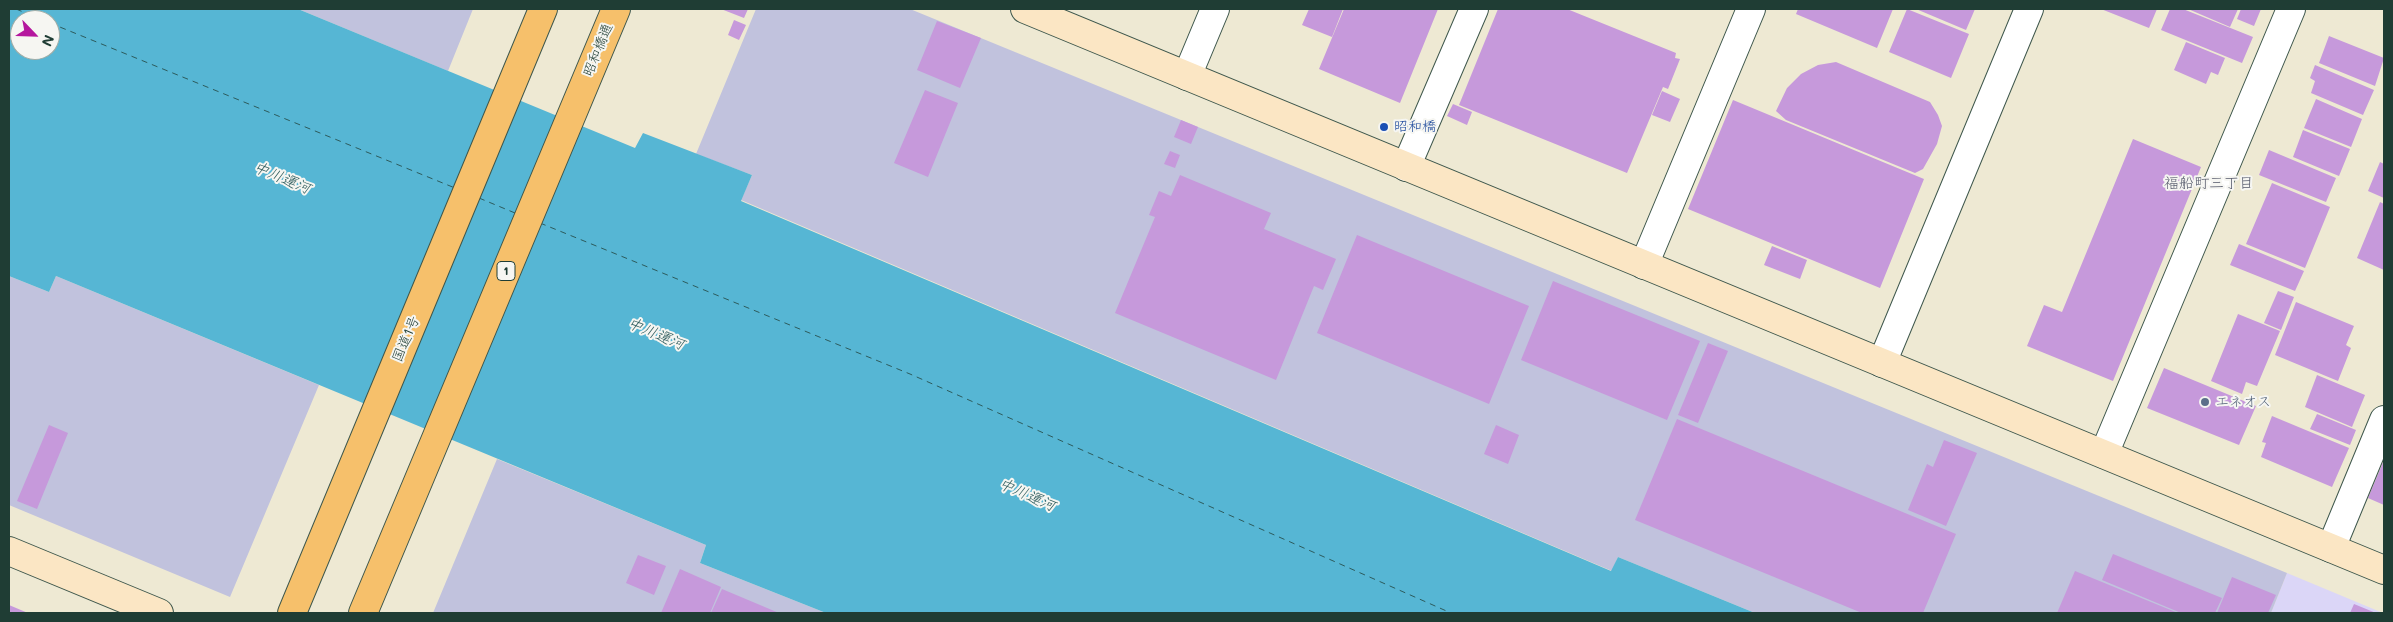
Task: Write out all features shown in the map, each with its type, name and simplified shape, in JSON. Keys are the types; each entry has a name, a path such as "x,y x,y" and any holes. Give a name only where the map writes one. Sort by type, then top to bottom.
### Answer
{"highway":[{"name":"国道1号","path":"292,613 543,9"},
{"name":"昭和橋通","path":"363,613 616,9"}],"street":[{"path":"1025,9 2384,570"},
{"path":"1187,76 1215,9"},
{"path":"1406,166 1474,9"},
{"path":"1644,264 1751,9"},
{"path":"1882,363 2030,9"},
{"path":"2104,454 2291,9"},
{"path":"2331,548 2384,420"},
{"path":"9,551 159,613"}],"shaded area":[{"path":"298,9 473,9 448,71"},
{"path":"756,9 910,9 2287,573 2271,613 1755,613 1618,557 1612,571 741,200 752,175 696,154"},
{"path":"9,276 49,292 56,276 319,385 230,597 9,505"},
{"path":"497,459 706,545 700,563 826,613 433,613"},
{"path":"2287,573 2383,613 2271,613"}],"water":[{"name":"中川運河","path":"9,9 298,9 635,148 643,133 752,175 741,201 1611,571 1618,557 1755,613 826,613 700,563 706,545 56,276 49,292 9,276"}],"building":[{"path":"721,9 748,9 744,18"},
{"path":"1309,9 1343,9 1332,37 1302,25"},
{"path":"1344,9 1438,9 1400,103 1319,69"},
{"path":"1498,9 1567,9 1676,53 1675,58 1680,59 1668,89 1663,87 1627,173 1459,105"},
{"path":"1798,9 1893,9 1877,48 1796,14"},
{"path":"1907,9 1969,34 1951,78 1889,52"},
{"path":"1916,9 1975,9 1966,30"},
{"path":"2101,9 2157,9 2149,28"},
{"path":"2170,9 2183,9 2253,37 2242,63 2161,30"},
{"path":"2188,9 2238,9 2230,27"},
{"path":"2241,9 2261,9 2254,26 2237,19"},
{"path":"734,20 746,25 739,40 728,35"},
{"path":"937,21 981,38 960,88 917,70"},
{"path":"2329,36 2384,58 2375,86 2319,63"},
{"path":"2186,42 2225,58 2218,75 2211,72 2206,84 2174,70"},
{"path":"1836,62 1930,102 1942,126 1937,144 1923,169 1915,173 1786,120 1776,111 1787,88 1801,74 1818,65"},
{"path":"2315,65 2374,90 2363,115 2311,93 2315,81 2310,78"},
{"path":"925,90 958,103 928,177 894,163"},
{"path":"1662,91 1680,99 1670,122 1652,115"},
{"path":"2316,99 2362,119 2351,147 2304,128"},
{"path":"1733,100 1924,179 1880,288 1688,209"},
{"path":"1453,104 1472,112 1467,125 1447,116"},
{"path":"1181,120 1198,127 1191,144 1174,137"},
{"path":"2303,130 2350,149 2339,176 2293,157"},
{"path":"2133,139 2201,167 2113,381 2027,346 2044,305 2062,312"},
{"path":"2269,150 2336,178 2326,202 2259,175"},
{"path":"1170,151 1180,155 1175,168 1164,164"},
{"path":"2380,162 2384,164 2384,198 2368,191"},
{"path":"1180,175 1271,213 1264,229 1336,259 1323,290 1314,286 1276,380 1115,313 1155,217 1149,215 1159,191 1171,196"},
{"path":"2272,183 2330,207 2305,268 2246,244"},
{"path":"2380,202 2384,204 2384,270 2357,258"},
{"path":"1357,235 1529,306 1489,404 1317,333"},
{"path":"2239,244 2304,271 2295,291 2230,265"},
{"path":"1772,246 1807,260 1800,279 1764,265"},
{"path":"1553,281 1700,341 1667,420 1521,360"},
{"path":"2278,291 2294,297 2281,330 2264,323"},
{"path":"2296,302 2354,326 2346,345 2351,348 2338,381 2275,355"},
{"path":"2238,314 2280,331 2257,386 2246,382 2242,394 2211,381"},
{"path":"1708,343 1728,351 1698,423 1678,415"},
{"path":"2164,368 2256,406 2239,445 2147,408"},
{"path":"2317,375 2365,395 2352,427 2305,407"},
{"path":"2317,414 2356,430 2350,445 2310,429"},
{"path":"2272,416 2349,448 2332,487 2261,457 2266,443 2262,442"},
{"path":"1677,419 1956,534 1923,613 1862,613 1635,520"},
{"path":"49,425 68,433 37,509 17,501"},
{"path":"1496,425 1519,435 1508,464 1484,454"},
{"path":"1944,440 1977,453 1946,526 1908,510 1927,464 1933,467"},
{"path":"2384,460 2384,505 2368,498"},
{"path":"2113,554 2222,598 2215,613 2181,613 2102,580"},
{"path":"638,555 666,566 654,595 626,583"},
{"path":"680,569 721,587 710,613 661,613"},
{"path":"2075,571 2178,613 2057,613"},
{"path":"2232,577 2276,595 2268,613 2217,613"},
{"path":"722,589 779,613 711,613"},
{"path":"2354,604 2376,613 2350,613"},
{"path":"9,605 28,613 9,613"}],"ferry route":[{"path":"60,27 455,188"},
{"path":"479,198 515,213"},
{"path":"540,223 910,374 1451,613"}],"place":[{"name":"昭和橋","path":"1384,127"},
{"name":"エネオス","path":"2205,402"}],"district":[{"name":"福船町三丁目","path":"2209,183"}]}
